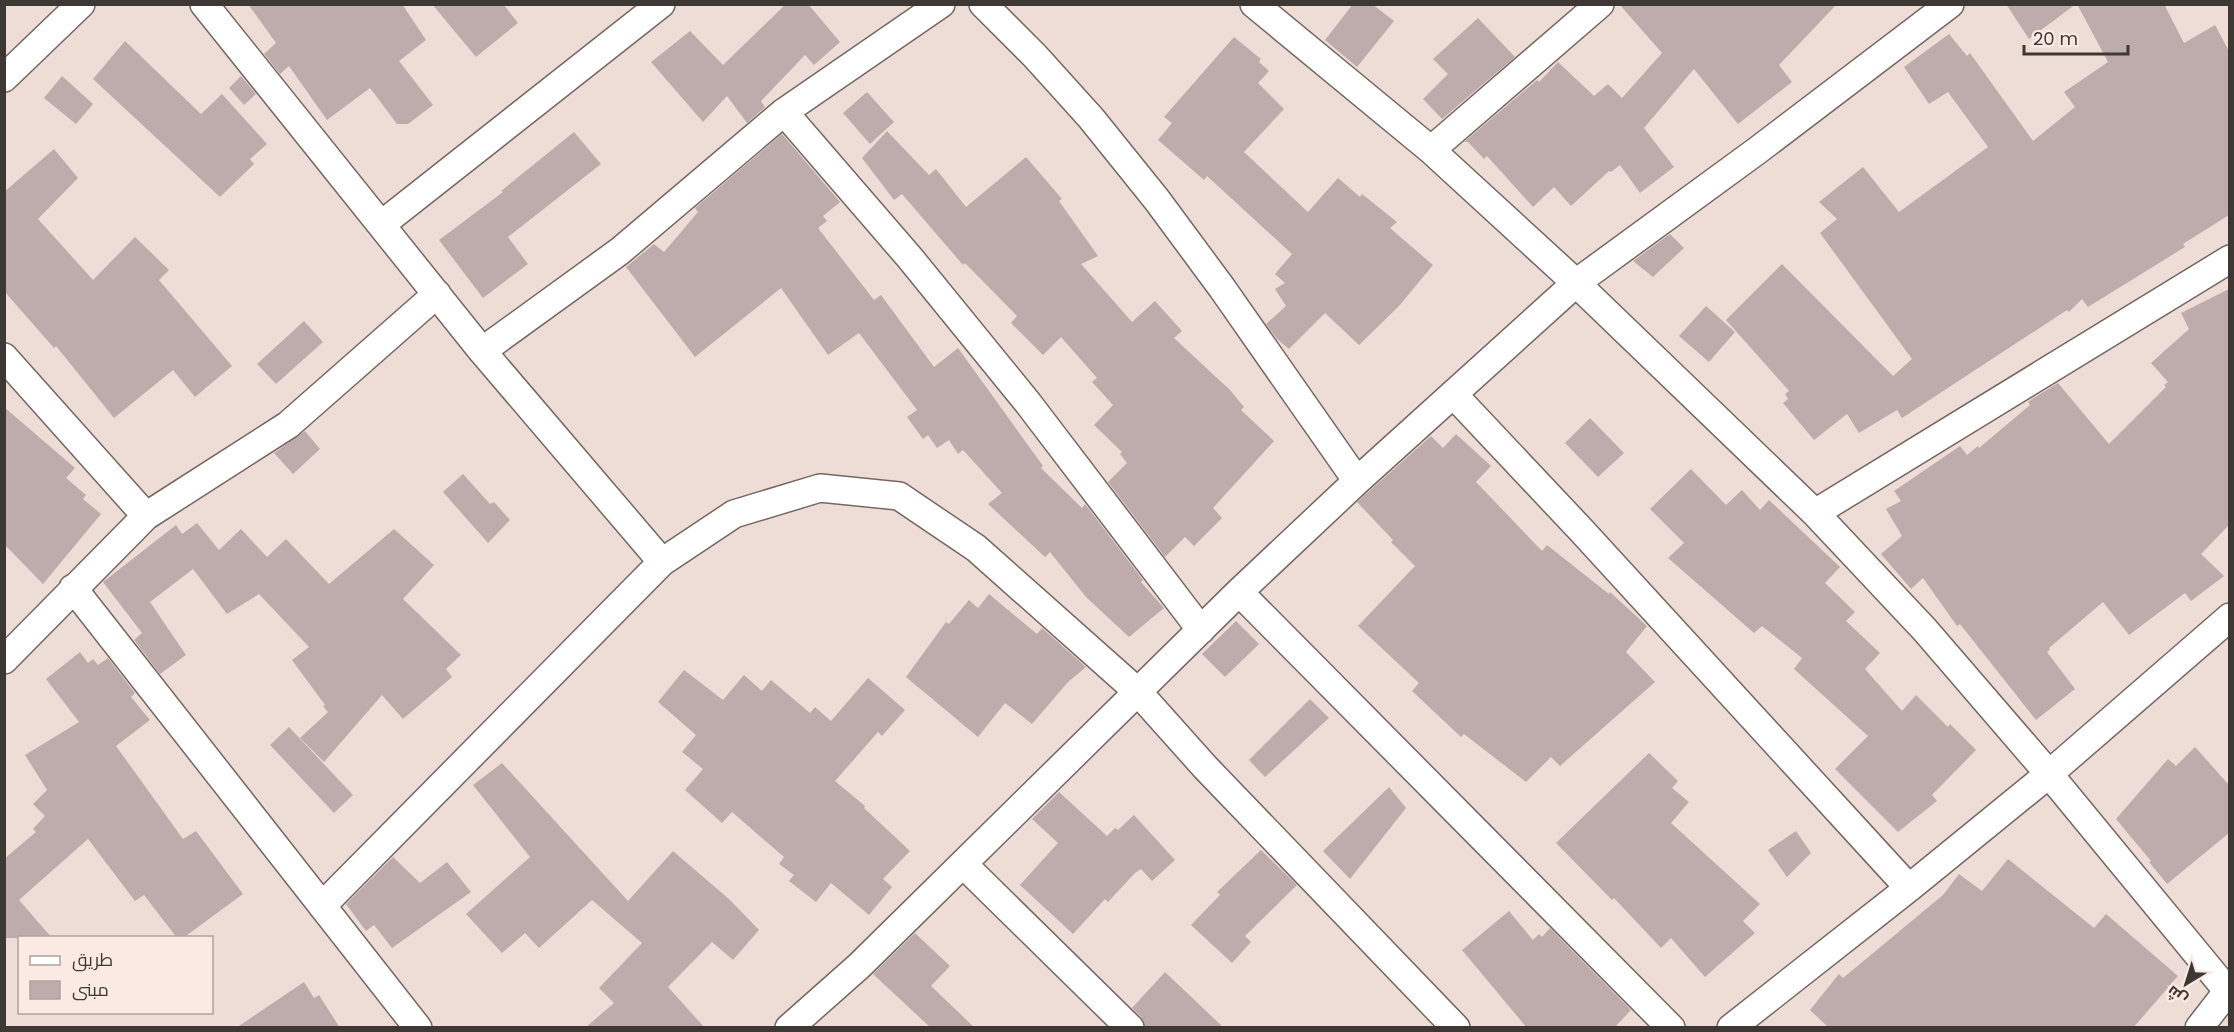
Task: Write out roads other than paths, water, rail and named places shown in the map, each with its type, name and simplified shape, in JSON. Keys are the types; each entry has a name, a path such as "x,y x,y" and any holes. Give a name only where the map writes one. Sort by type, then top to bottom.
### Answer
{"street":[{"path":"4,78 81,4"},
{"path":"204,4 482,351 662,562"},
{"path":"382,224 661,4"},
{"path":"482,351 620,251 784,112 941,4"},
{"path":"983,4 1035,56 1091,118 1156,200 1222,288 1357,482"},
{"path":"1254,4 1431,150 1576,283 1815,513 1925,630 2049,774 2228,993 2199,1028"},
{"path":"1431,150 1600,4"},
{"path":"789,1028 858,966 1239,592 1576,283 1758,150 1950,4"},
{"path":"784,112 910,258 1028,403 1201,630"},
{"path":"1815,513 2229,259"},
{"path":"4,660 146,516 288,425 437,294"},
{"path":"4,357 146,516"},
{"path":"1453,394 1909,888"},
{"path":"322,906 662,562 734,514 820,488 899,496 976,548 1138,692 1205,767 1456,1028"},
{"path":"73,588 418,1028"},
{"path":"1239,592 1671,1028"},
{"path":"1731,1028 2049,774 2229,617"},
{"path":"963,864 1130,1028"}]}
